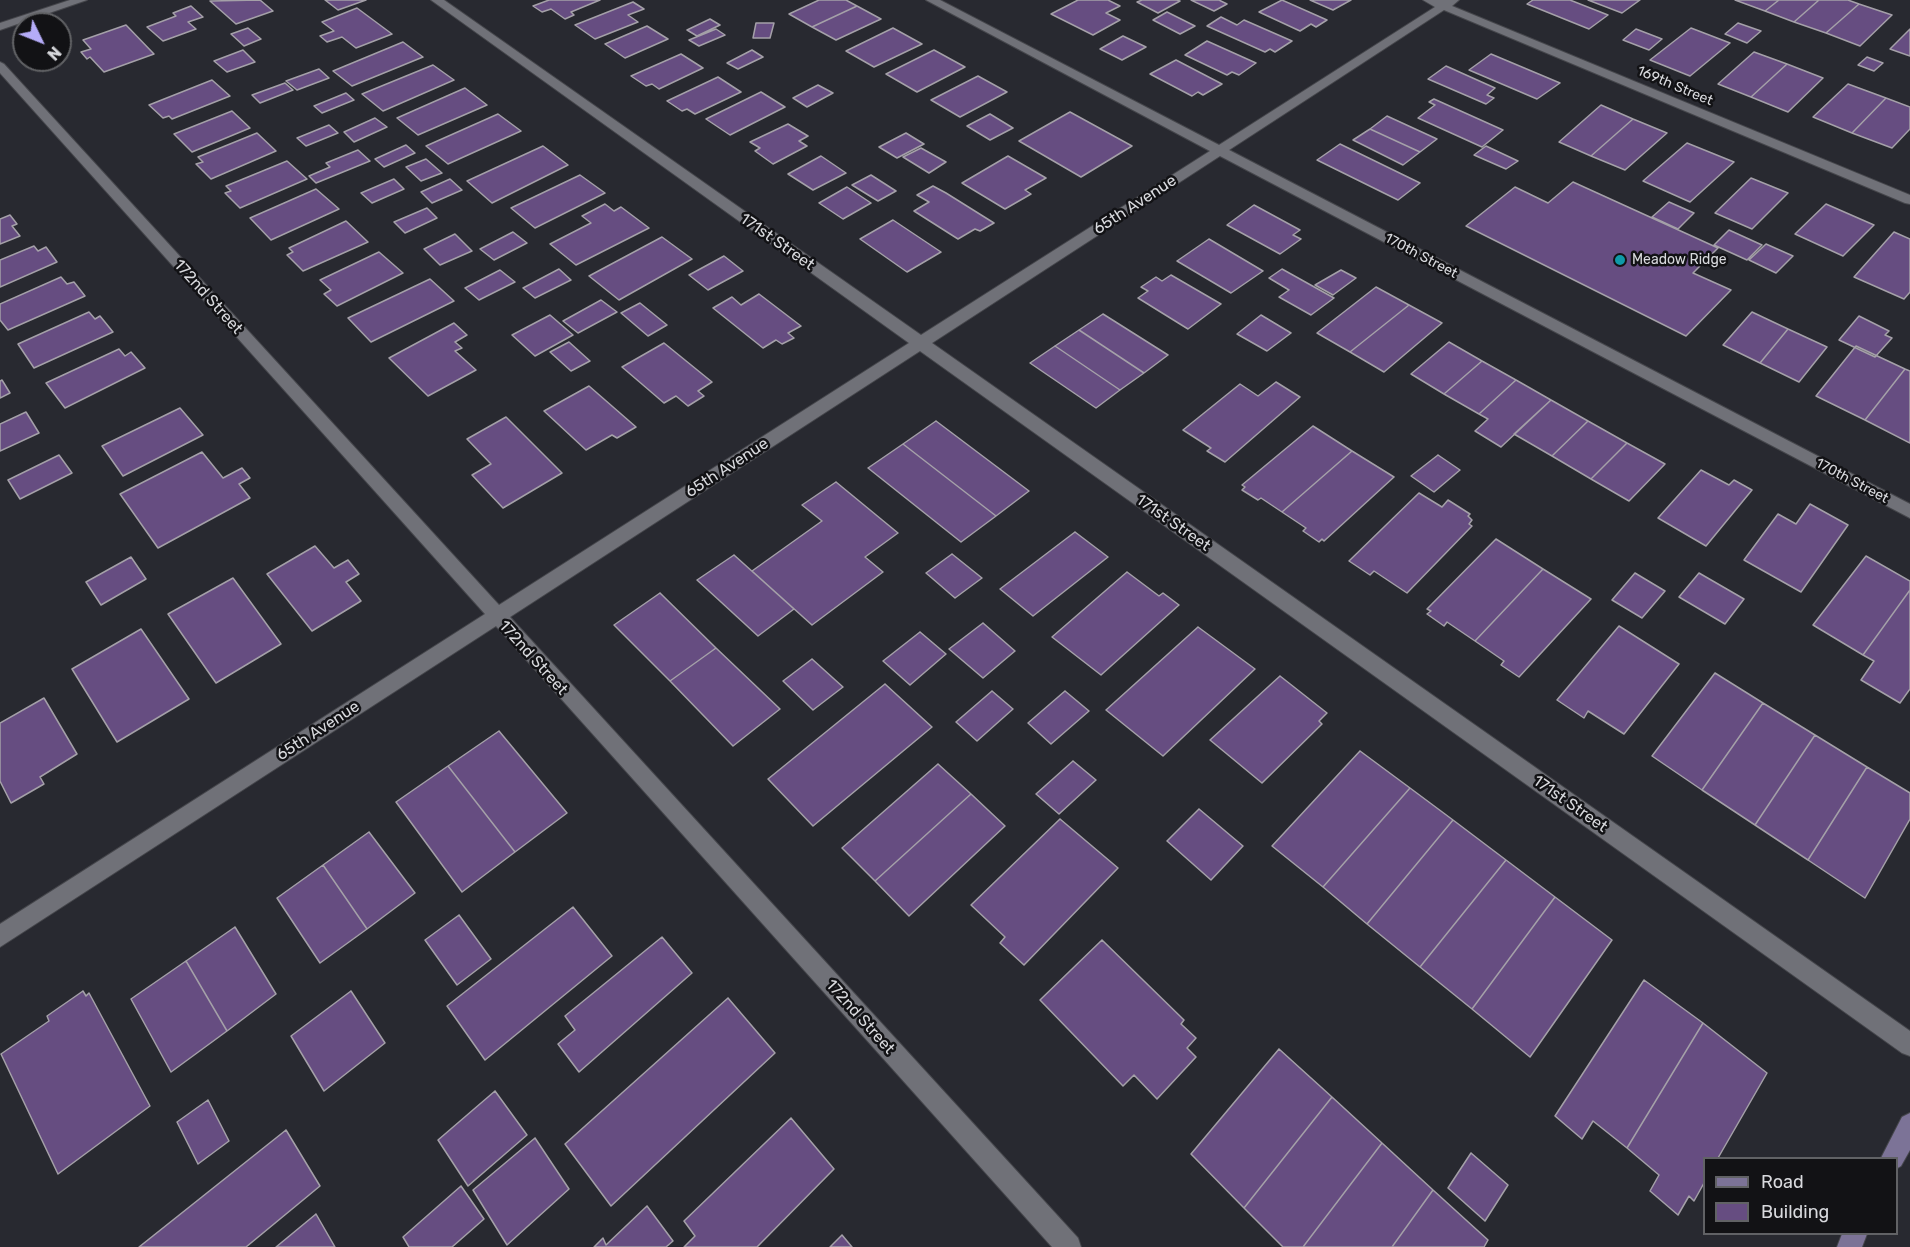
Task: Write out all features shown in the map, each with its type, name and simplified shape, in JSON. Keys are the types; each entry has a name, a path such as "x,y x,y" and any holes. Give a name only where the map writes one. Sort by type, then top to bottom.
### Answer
{"main road":[{"path":"1894,1157 1910,1125"}],"street":[{"path":"0,27 81,0"},
{"name":"171st Street","path":"437,0 1910,1045"},
{"name":"170th Street","path":"932,0 1910,512"},
{"name":"65th Avenue","path":"0,936 1220,150 1442,2"},
{"name":"169th Street","path":"1442,2 1910,200"},
{"name":"172nd Street","path":"0,66 496,617 1069,1247"}],"building":[{"path":"260,0 273,11 236,24 210,1"},
{"path":"325,0 366,0 338,10"},
{"path":"549,0 600,0 571,12 574,15 565,19 551,9 542,12 533,6"},
{"path":"819,0 846,0 857,6 812,27 789,14"},
{"path":"1078,0 1108,0 1120,6 1106,13 1120,20 1093,35 1051,14"},
{"path":"1142,0 1180,1 1158,13 1137,2"},
{"path":"1191,0 1219,0 1227,4 1214,11"},
{"path":"1282,0 1327,20 1316,27 1311,24 1300,31 1259,12"},
{"path":"1310,0 1351,0 1333,10"},
{"path":"1533,0 1570,0 1608,15 1589,29 1527,4"},
{"path":"1588,0 1640,0 1622,13"},
{"path":"1735,0 1779,0 1765,11"},
{"path":"1779,0 1819,0 1794,22 1765,11"},
{"path":"1819,0 1848,0 1859,4 1826,33 1794,22"},
{"path":"633,2 644,9 628,15 638,22 595,39 575,25"},
{"path":"1859,4 1892,15 1860,46 1826,33"},
{"path":"191,6 203,17 188,22 196,29 163,41 147,27 176,16 173,13"},
{"path":"857,6 881,19 836,40 812,27"},
{"path":"357,8 392,34 356,48 342,37 327,42 320,36 334,31 322,22"},
{"path":"1167,12 1195,26 1180,34 1153,20"},
{"path":"1221,17 1237,25 1244,20 1292,41 1275,52 1270,49 1265,52 1207,26"},
{"path":"710,19 720,25 697,36 687,30"},
{"path":"756,23 774,23 770,38 753,38"},
{"path":"1738,23 1761,31 1747,43 1725,34"},
{"path":"126,25 154,54 104,72 90,57 87,59 81,52 91,49 83,40"},
{"path":"647,26 668,39 625,58 605,44"},
{"path":"248,28 261,39 244,46 231,34"},
{"path":"893,28 922,44 874,67 846,51"},
{"path":"1691,28 1730,43 1690,76 1650,60"},
{"path":"716,29 725,35 699,46 689,40"},
{"path":"1636,29 1662,39 1649,50 1623,40"},
{"path":"1910,29 1910,56 1890,49"},
{"path":"1123,36 1146,47 1122,60 1100,49"},
{"path":"1207,41 1256,63 1239,75 1232,72 1227,75 1185,55"},
{"path":"403,42 423,57 352,86 333,71"},
{"path":"243,50 255,62 227,72 214,61"},
{"path":"752,50 763,57 738,69 727,63"},
{"path":"934,50 965,67 917,92 886,74"},
{"path":"1754,52 1787,64 1751,97 1718,84"},
{"path":"681,54 703,68 659,89 652,84 646,86 631,76"},
{"path":"1491,54 1560,83 1537,99 1469,70"},
{"path":"1867,57 1883,63 1874,71 1858,65"},
{"path":"1176,60 1222,84 1203,95 1198,92 1192,96 1150,74"},
{"path":"1787,64 1823,78 1788,112 1751,97"},
{"path":"433,65 454,80 383,111 362,94"},
{"path":"1446,66 1495,88 1487,95 1494,98 1486,104 1428,79"},
{"path":"319,69 329,78 297,90 286,81"},
{"path":"978,76 1007,92 960,117 931,100"},
{"path":"718,77 741,92 695,114 687,109 682,111 667,101"},
{"path":"212,80 230,96 172,119 169,116 163,118 149,105"},
{"path":"285,83 293,90 260,103 252,95"},
{"path":"1848,84 1886,98 1852,133 1813,117"},
{"path":"818,85 833,93 807,107 793,98"},
{"path":"465,88 487,105 418,135 397,118"},
{"path":"761,92 785,107 730,135 706,119"},
{"path":"346,93 354,100 322,113 314,106"},
{"path":"1886,98 1910,107 1910,129 1892,148 1852,133"},
{"path":"1434,99 1503,130 1482,147 1418,118 1435,105 1429,102"},
{"path":"1601,105 1633,119 1591,156 1559,142"},
{"path":"232,111 250,128 192,152 174,134"},
{"path":"1070,112 1132,146 1081,177 1019,141"},
{"path":"498,114 521,131 448,164 426,146"},
{"path":"990,114 1013,128 990,140 967,126"},
{"path":"1387,116 1437,139 1420,152 1370,129"},
{"path":"375,118 387,127 354,142 344,132"},
{"path":"1633,119 1667,133 1625,170 1591,156"},
{"path":"788,124 808,136 799,141 807,146 773,164 755,151 760,148 750,142"},
{"path":"329,125 338,133 306,146 297,138"},
{"path":"1370,129 1420,152 1403,165 1353,140"},
{"path":"257,133 276,151 211,179 196,164 203,162 198,157"},
{"path":"906,133 924,144 897,158 879,147"},
{"path":"1687,143 1734,162 1690,202 1643,181"},
{"path":"1340,144 1420,183 1398,200 1317,160"},
{"path":"406,145 415,153 384,167 375,159"},
{"path":"543,146 568,165 492,203 467,181"},
{"path":"1486,146 1518,161 1506,169 1474,155"},
{"path":"921,148 946,162 929,173 903,157"},
{"path":"358,150 370,161 316,183 309,176 330,167 326,163"},
{"path":"821,156 846,173 813,190 788,174"},
{"path":"1008,156 1046,178 1025,190 1031,194 1005,209 962,183"},
{"path":"426,159 442,173 421,181 406,167"},
{"path":"287,161 307,179 240,208 225,193 231,191 226,186"},
{"path":"580,175 605,193 535,228 511,208"},
{"path":"871,175 896,191 878,201 852,185"},
{"path":"1751,178 1788,193 1752,229 1715,213"},
{"path":"394,179 404,189 372,203 361,193"},
{"path":"450,179 462,190 432,203 421,192"},
{"name":"Meadow Ridge","path":"1573,182 1718,248 1693,273 1731,290 1686,336 1466,226 1515,187 1548,203"},
{"path":"933,186 994,223 980,231 975,229 958,239 914,211 929,202 917,195"},
{"path":"847,187 871,203 843,219 819,203"},
{"path":"316,189 339,209 271,240 250,218"},
{"path":"1669,202 1694,213 1678,229 1652,217"},
{"path":"605,204 614,211 621,207 649,228 576,265 550,244 591,223 582,216"},
{"path":"1826,204 1874,225 1843,256 1795,234"},
{"path":"1254,205 1300,230 1293,235 1301,239 1280,254 1227,225"},
{"path":"427,208 437,218 405,233 394,222"},
{"path":"10,215 17,224 12,226 20,236 0,244 0,219"},
{"path":"893,220 941,252 907,272 860,239"},
{"path":"346,221 368,242 303,271 287,255 293,252 289,248"},
{"path":"1729,230 1762,245 1747,260 1714,245"},
{"path":"513,232 527,243 494,260 480,249"},
{"path":"1894,232 1910,239 1910,292 1904,299 1854,277"},
{"path":"455,234 472,251 440,265 424,249"},
{"path":"662,237 692,259 619,300 589,276"},
{"path":"1209,239 1263,271 1231,293 1177,261"},
{"path":"1766,244 1793,256 1776,273 1749,260"},
{"path":"34,246 38,251 46,247 57,262 0,287 0,260"},
{"path":"379,252 403,273 337,306 324,294 331,290 320,280"},
{"path":"724,256 743,271 708,290 689,275"},
{"path":"559,269 571,280 535,298 523,288"},
{"path":"1282,269 1334,298 1311,315 1279,297 1289,290 1269,278"},
{"path":"500,270 515,282 479,300 465,288"},
{"path":"1341,270 1356,278 1333,295 1315,285"},
{"path":"1171,275 1221,304 1188,329 1138,298 1148,291 1141,287 1156,277 1162,281"},
{"path":"61,277 67,284 74,282 85,296 8,330 0,320 0,304"},
{"path":"430,279 454,301 371,342 348,318"},
{"path":"1376,287 1409,305 1350,352 1317,333"},
{"path":"759,294 801,326 788,333 794,338 782,344 776,340 763,348 713,308 732,297 741,305"},
{"path":"601,300 617,312 578,333 563,321"},
{"path":"640,303 667,325 648,336 621,313"},
{"path":"1409,305 1442,323 1384,372 1350,352"},
{"path":"89,312 95,319 100,316 113,332 34,368 18,344"},
{"path":"1752,312 1788,329 1760,363 1723,345"},
{"path":"1103,314 1168,355 1144,373 1079,330"},
{"path":"550,315 573,335 535,356 512,335"},
{"path":"1261,315 1291,333 1267,351 1237,334"},
{"path":"1859,316 1889,331 1885,335 1892,338 1875,357 1839,340"},
{"path":"454,323 467,335 455,342 462,348 455,351 476,370 428,396 389,358"},
{"path":"1788,329 1827,347 1799,382 1760,363"},
{"path":"1079,330 1144,373 1120,390 1055,346"},
{"path":"569,342 590,361 571,371 550,352"},
{"path":"1449,342 1482,361 1444,394 1411,374"},
{"path":"664,343 712,382 698,391 704,396 688,406 676,396 664,403 622,367"},
{"path":"1055,346 1120,390 1096,408 1030,363"},
{"path":"1856,346 1905,369 1865,420 1816,396"},
{"path":"119,349 125,356 131,352 145,368 65,408 46,383"},
{"path":"1482,361 1516,380 1479,414 1444,394"},
{"path":"1905,369 1910,371 1910,443 1865,420"},
{"path":"2,380 10,393 0,398 0,381"},
{"path":"1516,380 1551,400 1501,447 1475,431 1488,419 1479,414"},
{"path":"1276,382 1300,397 1225,462 1207,451 1211,448 1183,430 1240,384 1258,396"},
{"path":"589,386 636,427 617,438 612,435 586,450 544,411"},
{"path":"1551,400 1588,421 1552,456 1514,434"},
{"path":"180,408 203,435 123,476 102,446"},
{"path":"26,412 39,433 0,451 0,424"},
{"path":"506,417 562,473 503,508 472,475 491,464 467,439"},
{"path":"936,421 1029,491 996,516 903,444"},
{"path":"1588,421 1627,443 1591,479 1552,456"},
{"path":"1313,426 1352,451 1282,512 1261,498 1258,500 1242,490 1245,487 1242,485"},
{"path":"1627,443 1665,464 1629,501 1591,479"},
{"path":"903,444 996,516 961,542 868,468"},
{"path":"1352,451 1394,477 1324,541 1322,539 1319,542 1303,531 1306,528 1282,512"},
{"path":"202,452 223,478 242,468 250,478 239,484 250,498 158,548 120,494"},
{"path":"59,455 72,473 20,499 8,480"},
{"path":"1438,455 1460,470 1434,492 1411,476"},
{"path":"1701,470 1729,485 1734,480 1752,490 1706,546 1658,518"},
{"path":"836,482 898,533 865,557 883,572 812,625 752,571 822,521 802,505"},
{"path":"1419,493 1442,507 1448,500 1470,514 1468,516 1472,520 1469,524 1472,526 1407,593 1374,571 1370,575 1349,561"},
{"path":"1810,504 1848,525 1801,592 1744,560 1778,514 1796,524"},
{"path":"1075,532 1108,557 1033,616 1000,589"},
{"path":"1496,539 1543,569 1475,641 1447,622 1444,626 1427,614 1431,611 1427,609"},
{"path":"315,546 334,568 348,560 359,574 346,582 361,601 312,631 267,574"},
{"path":"952,554 982,578 955,598 926,573"},
{"path":"734,555 794,609 758,636 697,580"},
{"path":"1866,556 1910,581 1910,590 1863,655 1813,625"},
{"path":"131,557 146,579 101,605 86,582"},
{"path":"1543,569 1591,599 1519,677 1501,665 1504,661 1475,641"},
{"path":"1127,572 1159,596 1163,593 1179,605 1101,675 1052,637"},
{"path":"1635,573 1665,591 1642,618 1612,600"},
{"path":"1699,573 1744,599 1725,624 1679,597"},
{"path":"233,578 281,644 216,683 168,614"},
{"path":"1910,590 1910,689 1900,703 1861,680 1874,661 1863,655"},
{"path":"660,593 716,648 670,681 614,625"},
{"path":"983,623 1015,651 983,678 949,649"},
{"path":"1619,626 1679,664 1624,734 1588,711 1584,718 1557,700"},
{"path":"1198,627 1255,669 1163,756 1106,710"},
{"path":"141,629 189,699 117,742 72,669"},
{"path":"920,632 946,654 910,685 883,661"},
{"path":"716,648 780,709 733,746 670,681"},
{"path":"812,659 843,687 813,710 783,681"},
{"path":"1715,673 1763,703 1702,790 1652,756"},
{"path":"1280,676 1327,713 1319,721 1322,724 1262,783 1210,740"},
{"path":"885,684 932,727 813,826 768,779"},
{"path":"992,691 1013,709 977,741 956,722"},
{"path":"1065,691 1089,711 1051,744 1028,723"},
{"path":"44,698 77,754 40,777 44,784 11,803 0,781 0,723"},
{"path":"1763,703 1815,735 1755,825 1702,790"},
{"path":"499,731 567,813 515,852 448,766"},
{"path":"1815,735 1867,767 1808,860 1755,825"},
{"path":"1360,751 1410,788 1323,887 1272,846"},
{"path":"1073,761 1096,780 1059,814 1036,794"},
{"path":"938,764 971,794 875,881 842,848"},
{"path":"448,766 515,852 462,892 396,802"},
{"path":"1867,767 1910,793 1910,819 1865,898 1808,860"},
{"path":"1410,788 1453,820 1367,924 1323,887"},
{"path":"971,794 1005,826 909,916 875,881"},
{"path":"1199,809 1243,846 1211,880 1167,841"},
{"path":"1060,819 1118,868 1024,965 1000,943 1005,937 971,905"},
{"path":"1453,820 1506,860 1420,967 1367,924"},
{"path":"369,832 415,893 367,929 323,865"},
{"path":"1506,860 1555,897 1472,1009 1420,967"},
{"path":"323,865 367,929 320,963 277,898"},
{"path":"1555,897 1612,940 1530,1057 1472,1009"},
{"path":"573,907 612,956 485,1060 447,1006"},
{"path":"459,915 491,959 457,985 425,940"},
{"path":"235,927 276,994 227,1031 186,961"},
{"path":"662,937 692,973 579,1072 558,1044 575,1030 565,1016"},
{"path":"1102,940 1184,1020 1181,1024 1196,1038 1187,1048 1196,1057 1157,1099 1134,1075 1123,1086 1040,1000"},
{"path":"186,961 227,1031 171,1072 131,999"},
{"path":"1644,980 1703,1023 1627,1148 1593,1121 1582,1139 1555,1116"},
{"path":"83,991 86,996 89,993 150,1106 58,1174 1,1054 49,1021 47,1016"},
{"path":"351,991 385,1043 324,1091 291,1036"},
{"path":"728,998 775,1053 611,1206 565,1144"},
{"path":"1703,1023 1767,1073 1719,1157 1703,1157 1703,1185 1694,1201 1689,1196 1678,1215 1650,1191 1659,1175 1627,1148"},
{"path":"1279,1049 1332,1097 1244,1208 1191,1154"},
{"path":"495,1091 527,1135 468,1186 438,1140"},
{"path":"1332,1097 1382,1143 1303,1247 1283,1247 1244,1208"},
{"path":"208,1100 229,1141 198,1164 177,1122"},
{"path":"791,1118 834,1169 757,1247 684,1247 695,1236 684,1221"},
{"path":"286,1130 320,1186 246,1247 139,1247"},
{"path":"535,1138 569,1189 507,1245 473,1190"},
{"path":"1382,1143 1433,1190 1392,1247 1303,1247"},
{"path":"1471,1153 1508,1185 1485,1221 1448,1188"},
{"path":"461,1186 484,1219 452,1247 409,1247 403,1237"},
{"path":"1433,1190 1488,1240 1484,1247 1392,1247"},
{"path":"647,1206 673,1241 666,1247 594,1247 603,1238 606,1245"},
{"path":"316,1214 335,1247 276,1247"},
{"path":"842,1235 852,1247 830,1247"}],"place":[{"name":"Meadow Ridge","path":"1620,260"}]}
